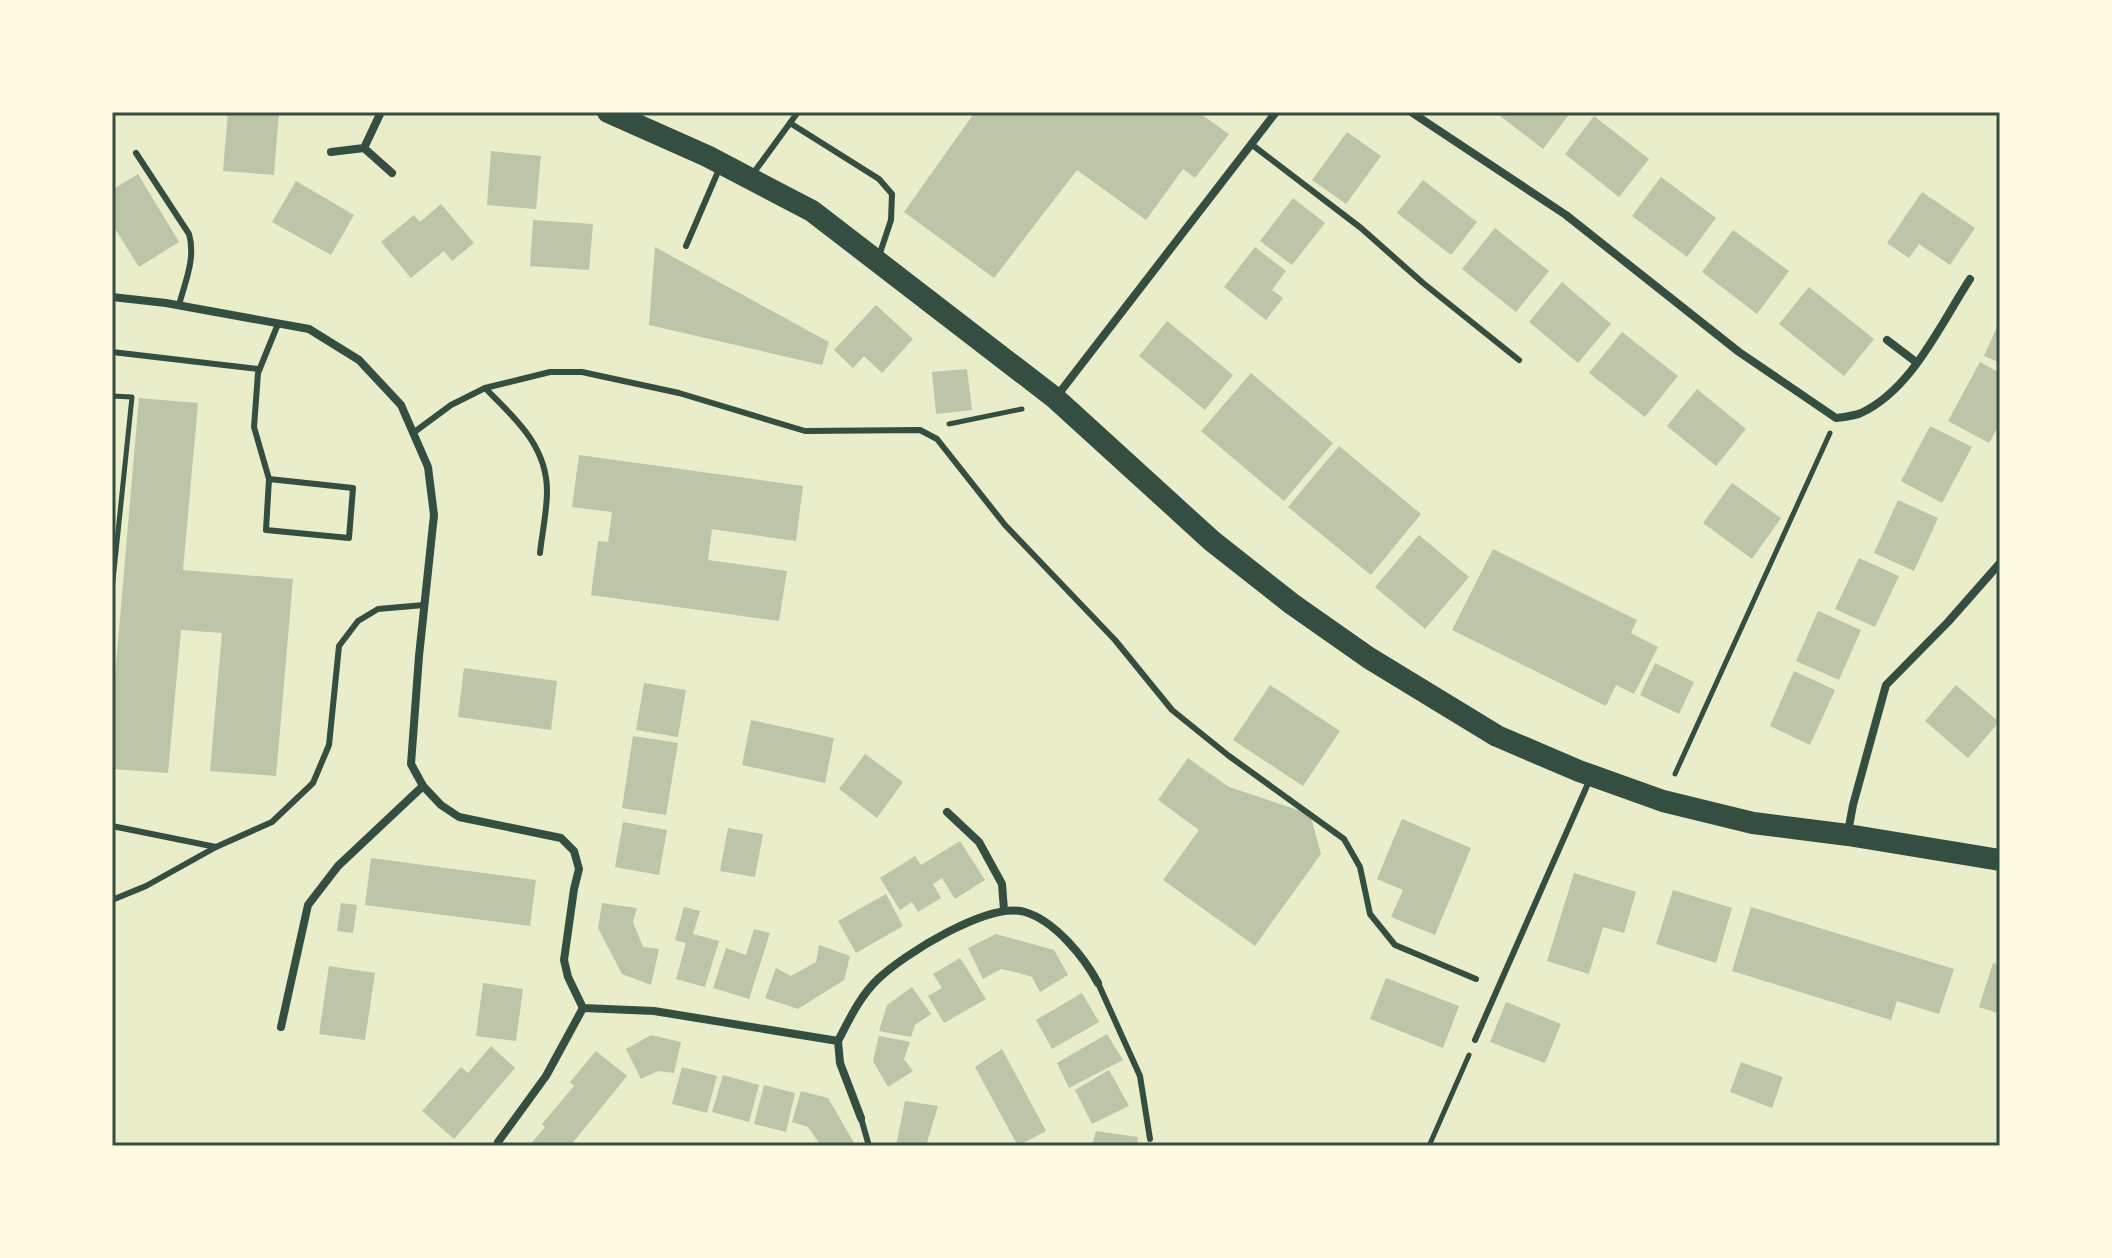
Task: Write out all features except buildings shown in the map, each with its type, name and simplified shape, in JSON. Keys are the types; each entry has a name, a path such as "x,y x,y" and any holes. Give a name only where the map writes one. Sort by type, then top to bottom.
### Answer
{"highway":[{"path":"608,112 722,164 812,211 1055,398 1212,541 1292,604 1369,658 1497,736 1592,776 1663,801 1753,823 2000,860"}],"street":[{"path":"364,148 381,112"},
{"path":"1055,398 1276,112"},
{"path":"1411,112 1566,215 1739,352 1836,418 1858,415 1886,398 1916,362 1970,279"},
{"path":"331,152 364,148 392,173"},
{"path":"112,297 179,305 309,329 359,360 401,405 428,467 434,515 411,764 423,786 441,805 459,817 561,838 574,851 579,869 564,960 568,977 583,1008"},
{"path":"1887,340 1916,362"},
{"path":"1848,835 1853,805 1886,685 2000,563"},
{"path":"281,1027 308,905 338,866 423,786"},
{"path":"947,812 979,842 1002,884 1004,910"},
{"path":"861,1118 840,1063 838,1041 852,1013 877,980 917,950 983,916 1004,910 1024,911 1072,945 1098,983"},
{"path":"583,1008 654,1011 838,1041"},
{"path":"498,1142 546,1076 583,1008"}],"lane":[{"path":"750,178 798,112"},
{"path":"790,123 879,179 892,194 891,220 877,261"},
{"path":"1251,144 1361,228 1423,283 1519,360"},
{"path":"136,153 189,234 193,248 179,305"},
{"path":"686,246 722,164"},
{"path":"269,479 353,488 349,538 266,530 269,479 254,427 259,369 278,324"},
{"path":"112,352 259,369"},
{"path":"413,433 451,405 485,388 550,372 582,372 679,393 805,431 920,430 937,439 1005,525 1115,640 1172,710 1229,756 1344,839 1360,867 1370,914 1395,945 1476,979"},
{"path":"485,388 520,423 540,453 547,490 540,553"},
{"path":"112,900 272,822 313,783 329,745 339,646 358,621 378,609 424,605"},
{"path":"1475,1040 1592,776"},
{"path":"112,826 216,847"},
{"path":"1098,983 1140,1076 1150,1139"},
{"path":"861,1118 869,1146"}],"path":[{"path":"112,396 132,397 112,590"},
{"path":"920,430 1022,409"},
{"path":"1675,774 1836,418"},
{"path":"1429,1146 1475,1040"}]}
